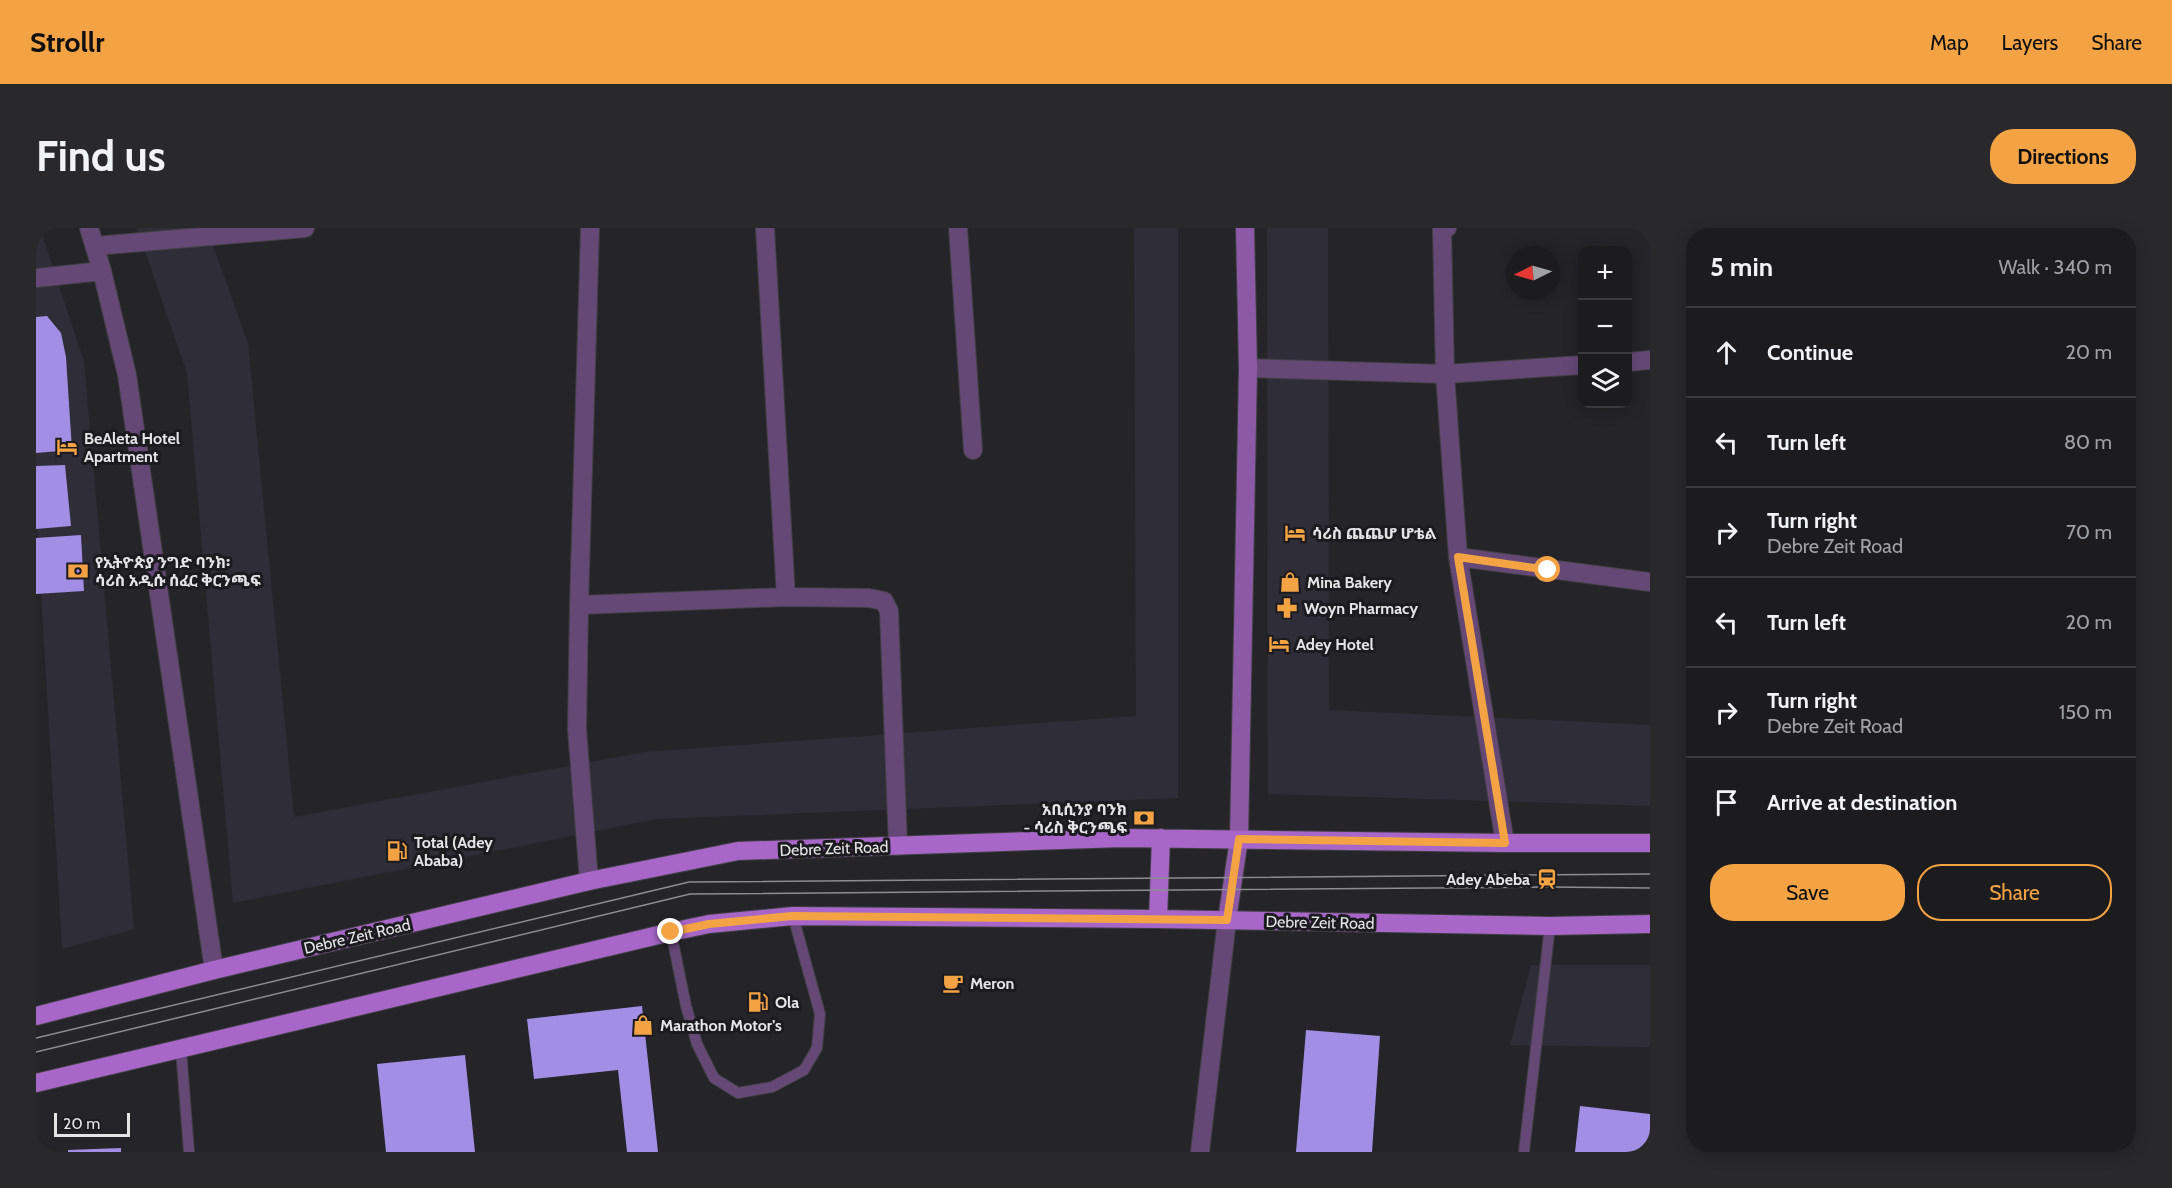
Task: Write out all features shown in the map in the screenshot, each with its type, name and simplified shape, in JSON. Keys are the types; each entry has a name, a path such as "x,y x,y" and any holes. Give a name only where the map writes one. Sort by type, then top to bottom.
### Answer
{"main road":[{"path":"1227,920 1239,839 1248,368 1245,228"},
{"path":"1158,919 1161,838"},
{"name":"Debre Zeit Road","path":"36,1016 214,970 589,881 738,851 1161,838 1650,843"},
{"name":"Debre Zeit Road","path":"36,1083 709,924 792,916 1158,919 1550,926 1650,924"}],"street":[{"path":"89,228 102,270 127,375 214,970"},
{"path":"95,246 305,228"},
{"path":"589,881 577,729 590,228"},
{"path":"765,228 786,597"},
{"path":"958,228 973,450"},
{"path":"1444,229 1445,374 1458,557 1505,843"},
{"path":"36,278 102,270"},
{"path":"1632,362 1650,360"},
{"path":"1248,368 1445,374 1578,365"},
{"path":"1458,557 1650,582"},
{"path":"579,605 786,597 869,598 884,601 889,611 898,846"},
{"path":"1200,1152 1227,920"}],"lane":[{"path":"671,932 686,1006 697,1044 714,1078 738,1093 772,1087 804,1070 817,1048 820,1014 792,916"},
{"path":"1524,1152 1550,926"},
{"path":"181,1049 189,1152"}],"shaded area":[{"path":"36,228 40,228 84,361 134,929 62,949 36,508"},
{"path":"137,228 207,228 248,344 294,817 645,752 1136,716 1134,228 1178,228 1178,798 656,819 233,903 187,373"},
{"path":"1267,228 1328,228 1329,710 1650,725 1650,806 1268,794"},
{"path":"1531,965 1650,965 1650,1047 1510,1045"}],"building":[{"path":"47,316 61,333 66,357 72,450 36,453 36,317"},
{"path":"65,465 71,526 36,529 36,466"},
{"path":"81,535 84,591 36,594 36,538"},
{"path":"642,1006 658,1152 627,1152 618,1070 534,1079 527,1019"},
{"path":"1306,1030 1380,1036 1372,1152 1296,1152"},
{"path":"465,1055 475,1152 386,1152 377,1064"},
{"path":"1580,1106 1650,1114 1650,1152 1575,1152"},
{"path":"121,1148 121,1152 68,1152 68,1150"}],"tram line":[{"path":"36,1038 689,882 1650,874"},
{"path":"36,1052 690,894 1650,888"}],"place":[{"name":"BeAleta Hotel Apartment","path":"67,447"},
{"name":"ሳሪስ ጨጨሆ ሆቴል","path":"1295,533"},
{"name":"የኢትዮጵያ ንግድ ባንክ፡ ሳሪስ አዲሱ ሰፈር ቅርንጫፍ","path":"78,571"},
{"name":"Mina Bakery","path":"1290,582"},
{"name":"Woyn Pharmacy","path":"1287,608"},
{"name":"Adey Hotel","path":"1279,644"},
{"name":"አቢሲንያ ባንክ - ሳሪስ ቅርንጫፍ","path":"1144,818"},
{"name":"Total (Adey Ababa)","path":"397,851"},
{"name":"Adey Abeba","path":"1547,879"},
{"name":"Meron","path":"953,983"},
{"name":"Ola","path":"758,1002"},
{"name":"Marathon Motor's","path":"643,1025"}],"route":[{"path":"671,932 709,924 792,916 1227,920 1239,839 1505,843 1458,557 1548,570"}]}
